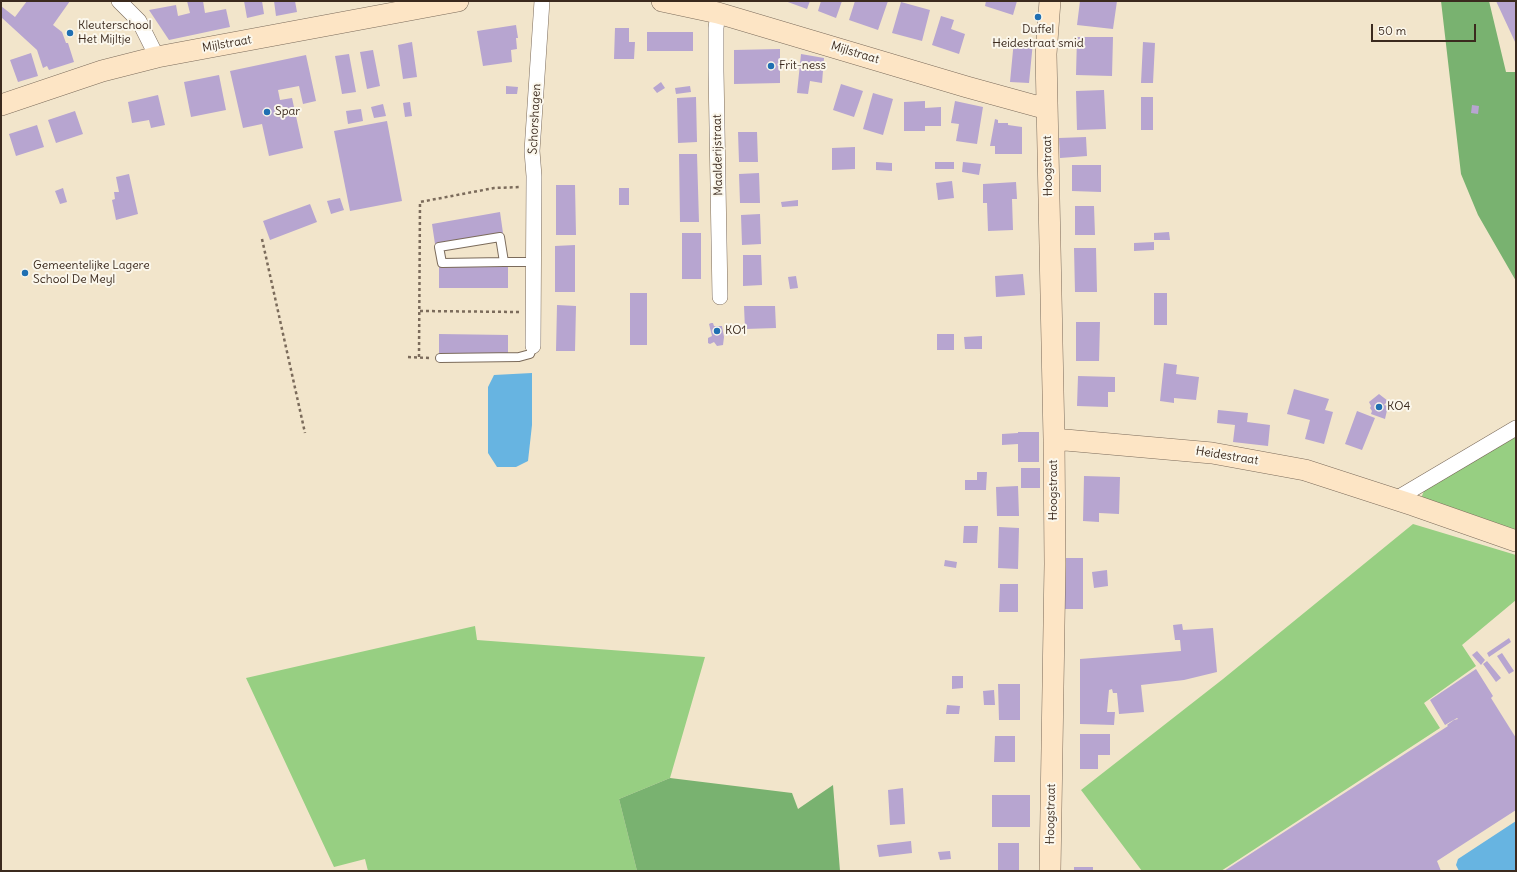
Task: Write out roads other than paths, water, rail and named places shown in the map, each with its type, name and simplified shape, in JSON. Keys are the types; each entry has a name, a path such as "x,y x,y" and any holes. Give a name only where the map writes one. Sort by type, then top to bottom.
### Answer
{"street":[{"path":"119,1 138,21 157,56"},
{"name":"Mijlstraat","path":"1,105 102,71 157,56 458,1"},
{"name":"Schorshagen","path":"533,346 534,176 532,151 542,1"},
{"name":"Mijlstraat","path":"662,1 718,13 1047,109"},
{"name":"Hoogstraat","path":"1050,1 1046,54 1054,439 1055,564 1050,871"},
{"name":"Maalderijstraat","path":"718,13 716,28 716,71 720,297"},
{"path":"1396,499 1516,428"},
{"name":"Heidestraat","path":"1054,439 1212,453 1305,470 1396,499 1516,541"}],"lane":[{"path":"504,262 500,237 439,247 442,263 534,262"},
{"name":"Schorshagen","path":"440,358 519,357 530,354 533,346"}],"water":[{"path":"532,373 532,425 528,461 516,467 497,467 488,453 488,387 494,375"},
{"path":"1516,821 1516,871 1459,871 1456,865 1458,859"}],"place":[{"name":"Duffel Heidestraat smid","path":"1038,17"},
{"name":"Kleuterschool Het Mijltje","path":"70,33"},
{"name":"Frit-ness","path":"771,66"},
{"name":"Spar","path":"267,112"},
{"name":"Gemeentelijke Lagere School De Meyl","path":"25,273"},
{"name":"KO1","path":"717,331"},
{"name":"KO4","path":"1379,407"}]}
